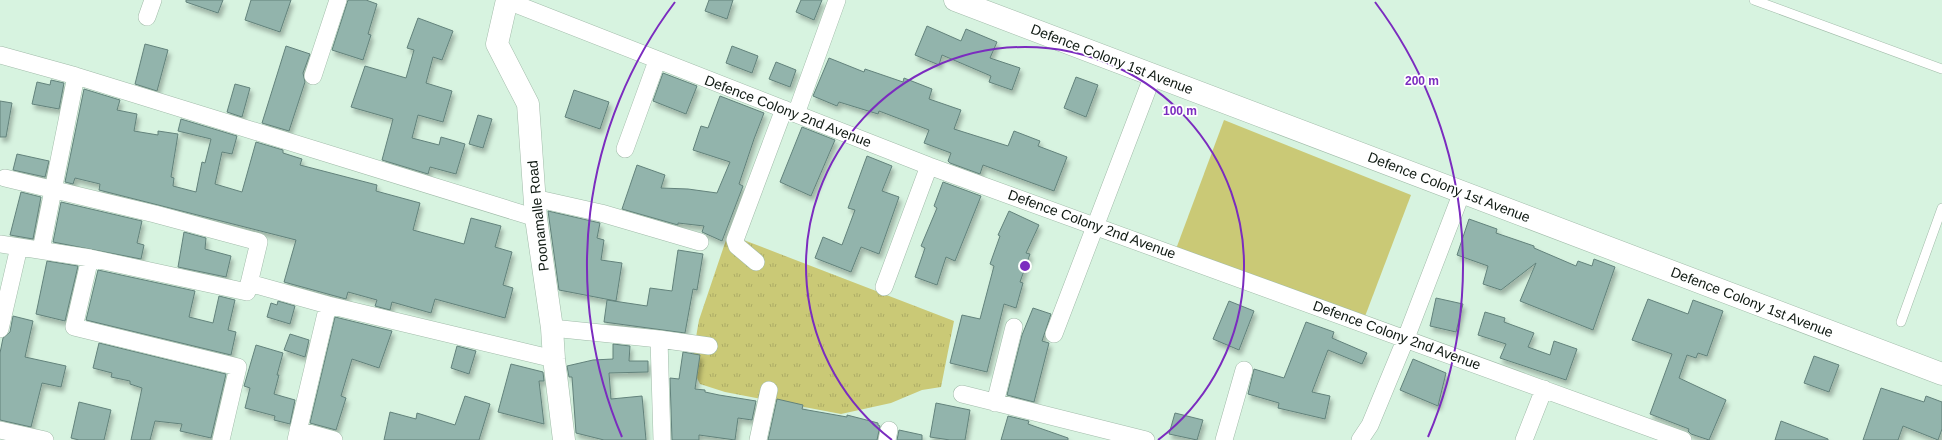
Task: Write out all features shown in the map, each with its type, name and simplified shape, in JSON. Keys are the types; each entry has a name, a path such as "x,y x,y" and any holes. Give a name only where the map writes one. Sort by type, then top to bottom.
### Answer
{"street":[{"path":"147,17 153,0"},
{"path":"313,76 338,0"},
{"name":"Defence Colony 2nd Avenue","path":"506,0 657,61 929,166 1406,338 1682,440"},
{"name":"Poonamalle Road","path":"506,0 497,44 528,104 535,208 552,328 554,359 564,440"},
{"path":"756,262 738,246 735,240 837,0"},
{"name":"Defence Colony 1st Avenue","path":"955,0 1942,374"},
{"path":"0,55 535,208 601,213 700,242"},
{"path":"625,149 657,61"},
{"path":"1054,334 1153,75"},
{"path":"41,250 76,76"},
{"path":"884,287 929,166"},
{"path":"0,244 90,258 247,292 259,242 155,214 5,178"},
{"path":"1360,440 1370,425 1406,338 1462,192"},
{"path":"0,329 19,247"},
{"path":"90,258 74,327 238,367 221,440"},
{"path":"249,283 328,305 554,359"},
{"path":"328,305 297,435 334,440"},
{"path":"995,403 1014,327"},
{"path":"552,328 659,339 709,346"},
{"path":"659,339 662,440"},
{"path":"1224,440 1244,370"},
{"path":"1524,440 1544,389"},
{"path":"758,440 769,390"},
{"path":"962,394 1146,440"},
{"path":"0,430 45,440"}],"lane":[{"path":"1754,0 1942,69"},
{"path":"1901,322 1942,208"}],"green space":[{"path":"1224,120 1411,195 1364,319 1176,249"},
{"path":"728,234 954,321 941,387 922,390 891,403 841,414 725,392 700,384 691,366 699,320"}],"building":[{"path":"186,0 223,0 218,13 186,2"},
{"path":"251,0 291,0 280,32 245,20"},
{"path":"348,0 366,0 377,4 368,34 371,35 363,60 332,50"},
{"path":"709,0 733,0 727,19 705,11"},
{"path":"801,0 822,0 814,20 796,12"},
{"path":"418,18 453,31 442,60 433,57 426,83 452,91 443,122 418,115 412,138 439,145 441,137 465,144 456,174 430,167 428,174 382,160 393,119 351,107 365,66 406,78 414,50 407,48"},
{"path":"927,26 961,41 966,29 997,42 990,58 1020,68 1012,90 989,82 991,76 942,55 939,65 915,55"},
{"path":"145,44 168,50 157,91 135,84"},
{"path":"286,46 310,54 303,73 305,82 289,131 262,123"},
{"path":"732,46 758,56 752,73 726,63"},
{"path":"829,58 864,72 865,69 903,82 904,78 932,89 929,99 961,110 954,129 1008,146 1014,131 1040,141 1038,146 1067,157 1054,191 983,165 980,174 950,163 948,161 951,153 924,143 929,130 879,111 878,114 839,102 837,106 813,96"},
{"path":"776,62 796,70 790,87 769,79"},
{"path":"663,73 697,86 686,114 653,101"},
{"path":"1076,77 1098,85 1086,117 1064,108"},
{"path":"51,80 64,83 59,109 32,104 37,82 50,85"},
{"path":"235,84 250,88 242,117 227,112"},
{"path":"84,89 120,100 117,110 137,114 134,131 158,135 158,131 178,134 171,177 174,178 173,186 196,192 202,162 205,163 211,139 178,131 181,119 237,136 232,154 222,152 215,184 242,192 256,142 283,150 283,153 302,159 300,165 377,185 376,191 420,203 413,230 464,244 471,218 501,226 495,247 512,252 503,285 513,288 505,318 435,299 431,313 392,302 390,310 375,306 377,300 348,292 346,299 284,282 296,240 99,190 100,184 75,178 73,184 65,182"},
{"path":"574,90 609,102 600,129 565,117"},
{"path":"720,96 764,113 739,184 743,186 722,241 702,232 704,226 678,223 678,225 622,209 637,165 665,175 661,188 688,189 717,193 730,162 693,150 701,126 708,128"},
{"path":"0,101 12,103 6,137 0,137"},
{"path":"478,115 492,119 483,148 469,144"},
{"path":"802,127 835,140 811,196 780,182"},
{"path":"17,154 49,161 45,177 13,170"},
{"path":"867,156 892,166 882,191 899,197 879,254 861,247 851,272 815,258 823,237 842,245 855,210 848,208"},
{"path":"943,182 981,196 955,261 946,257 937,285 915,277 925,248 921,246 937,208 934,206"},
{"path":"21,192 41,197 33,239 10,235"},
{"path":"61,202 142,221 137,243 144,245 141,259 53,242"},
{"path":"548,211 600,223 597,238 604,240 601,260 622,263 616,301 559,290"},
{"path":"1009,211 1039,225 1026,253 1030,254 1020,282 1023,283 1016,308 1004,304 987,372 950,363 962,315 980,319 994,266 990,264 1000,236 998,235"},
{"path":"1469,219 1497,229 1496,233 1534,246 1534,248 1576,266 1578,261 1592,266 1594,259 1615,267 1593,330 1520,301 1536,263 1501,290 1483,284 1488,266 1457,255"},
{"path":"184,232 206,238 205,249 231,256 226,277 178,267"},
{"path":"678,250 703,254 697,290 693,289 685,333 604,322 607,300 647,306 650,288 672,291"},
{"path":"47,261 78,266 65,321 36,314"},
{"path":"98,270 195,291 189,317 213,323 219,296 235,300 228,330 236,332 231,355 86,320"},
{"path":"1436,298 1463,304 1456,332 1430,326"},
{"path":"1648,299 1688,314 1693,300 1723,311 1707,356 1698,353 1696,358 1687,355 1679,378 1726,400 1709,440 1691,434 1688,431 1689,429 1650,414 1672,354 1632,340"},
{"path":"278,301 295,306 290,324 267,317 271,303 277,305"},
{"path":"1229,301 1254,311 1239,350 1213,339"},
{"path":"1033,308 1051,314 1042,341 1049,343 1034,402 1007,395 1022,335"},
{"path":"1485,312 1505,318 1504,322 1534,333 1528,347 1550,355 1554,341 1577,349 1566,380 1500,358 1506,344 1478,335"},
{"path":"13,316 33,321 25,357 66,366 61,387 42,383 31,427 0,420 0,353 3,338 10,332"},
{"path":"335,317 392,331 379,368 352,359 341,396 346,398 336,430 310,423"},
{"path":"1306,322 1334,332 1332,338 1367,353 1362,364 1328,350 1312,392 1330,396 1325,419 1278,408 1279,403 1248,394 1254,369 1284,378"},
{"path":"290,334 309,340 305,357 284,350"},
{"path":"99,343 226,374 211,438 180,431 182,424 155,421 150,440 131,440 142,388 130,384 130,381 111,377 112,373 93,368"},
{"path":"613,344 630,346 629,361 648,361 648,372 609,373 611,399 642,396 646,440 604,440 576,433 572,377 569,377 567,366 593,360 613,359"},
{"path":"256,345 283,353 274,394 295,400 290,424 274,420 275,416 245,408 250,388 244,386"},
{"path":"457,346 476,351 469,374 451,368"},
{"path":"683,352 700,355 695,389 705,390 705,392 719,395 756,401 752,420 738,418 735,440 699,435 699,440 672,440 670,378 679,379"},
{"path":"1814,356 1839,365 1829,392 1804,383"},
{"path":"1413,359 1446,373 1438,406 1400,390"},
{"path":"511,364 543,372 544,381 539,381 544,424 498,412"},
{"path":"1881,388 1924,402 1926,396 1942,402 1942,429 1938,440 1903,426 1898,440 1863,440"},
{"path":"465,396 490,404 479,440 384,440 390,412 416,419 417,413 455,425"},
{"path":"777,399 803,405 802,409 847,417 847,415 878,423 880,426 877,440 768,440"},
{"path":"79,402 111,410 104,440 79,440 71,438"},
{"path":"936,403 970,410 965,440 950,440 930,437"},
{"path":"1175,413 1203,420 1197,440 1169,434"},
{"path":"1008,416 1029,421 1028,424 1068,438 1068,440 1001,440"},
{"path":"1781,421 1828,439 1828,440 1775,440"},
{"path":"899,430 922,435 922,440 897,440"}]}
